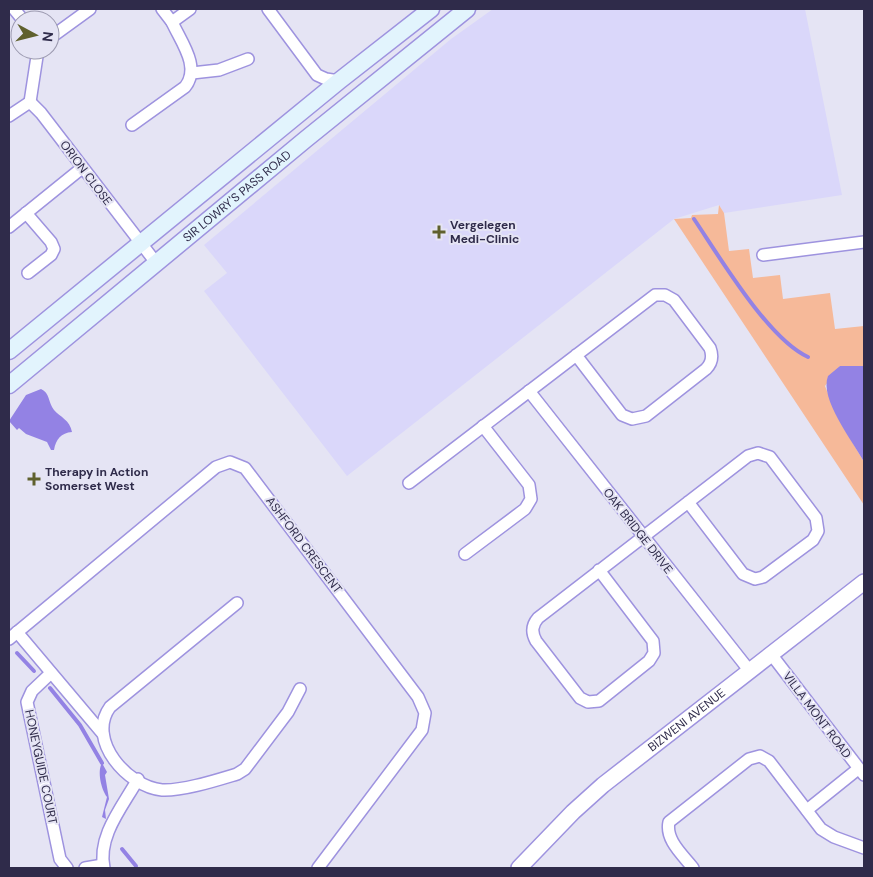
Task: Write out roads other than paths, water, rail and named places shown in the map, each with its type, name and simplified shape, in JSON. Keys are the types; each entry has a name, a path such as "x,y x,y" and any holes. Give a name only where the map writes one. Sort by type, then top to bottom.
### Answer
{"main road":[{"name":"SIR LOWRY'S PASS ROAD","path":"9,351 140,246 339,81 432,9"},
{"name":"SIR LOWRY'S PASS ROAD","path":"9,385 299,144 467,9"}],"street":[{"path":"60,31 90,9"},
{"path":"132,125 186,88 192,73 191,63 172,22 162,9"},
{"path":"172,22 190,9"},
{"path":"268,9 317,75 339,81"},
{"path":"192,73 218,70 248,58"},
{"path":"10,112 30,102 36,60"},
{"name":"ORION CLOSE","path":"30,102 41,113 140,246 156,264"},
{"path":"9,227 82,168"},
{"path":"26,212 51,242 54,249 51,255 28,273"},
{"path":"763,255 864,242"},
{"path":"408,483 529,391 576,355 651,298 660,294 674,300 710,348 712,355 711,363 706,369 646,416 632,419 622,415 576,355"},
{"name":"OAK BRIDGE DRIVE","path":"529,391 642,537 749,670"},
{"path":"465,554 525,509 531,499 529,485 483,426"},
{"path":"599,570 653,641 655,648 649,661 599,701 590,702 583,700 577,694 536,641 532,629 538,618 599,570 748,456 763,453 770,457 816,518 818,531 813,540 763,577 750,578 743,574 688,502"},
{"name":"ASHFORD CRESCENT","path":"13,635 216,467 230,462 245,468 418,697 425,713 422,730 318,868"},
{"name":"BIZWENI AVENUE","path":"519,868 573,812 604,784 864,582"},
{"path":"103,734 103,722 110,707 237,603"},
{"path":"13,635 52,673 103,734 119,766 138,779 165,790 237,774 245,769 288,712 300,689"},
{"name":"VILLA MONT ROAD","path":"771,654 861,772"},
{"name":"HONEYGUIDE COURT","path":"52,673 32,691 27,702 60,859 67,868"},
{"path":"693,868 670,839 669,822 749,759 760,756 769,761 826,833 864,848"},
{"path":"807,810 861,772"},
{"path":"85,868 104,866 104,841 138,779"}],"waterway":[{"path":"694,219 745,295 761,315 777,333 808,357"},
{"path":"17,653 34,671"},
{"path":"50,688 80,725 102,763"},
{"path":"122,849 136,866"}],"place":[{"name":"Vergelegen Medi-Clinic","path":"439,232"},
{"name":"Therapy in Action Somerset West","path":"34,479"}]}
